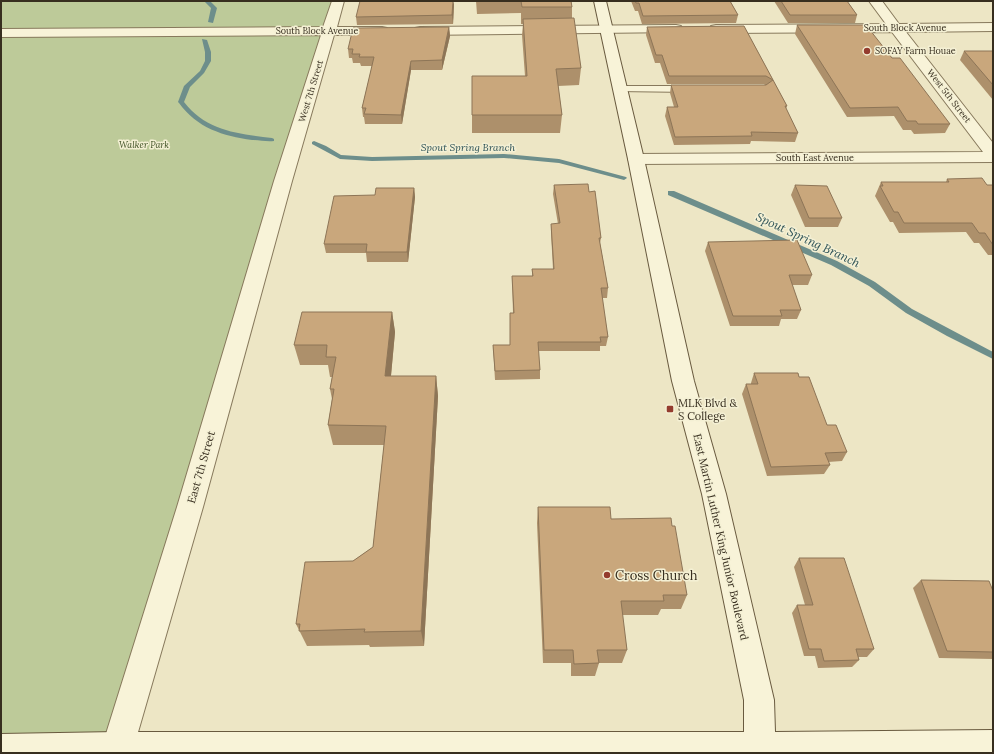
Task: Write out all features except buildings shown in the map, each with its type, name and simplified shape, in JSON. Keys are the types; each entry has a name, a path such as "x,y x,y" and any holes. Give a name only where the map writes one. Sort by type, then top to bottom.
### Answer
{"street":[{"name":"West 7th Street","path":"283,181 338,1"},
{"name":"East Martin Luther King Junior Boulevard","path":"600,1 636,159 683,381 714,494 759,700 760,751"},
{"name":"West 5th Street","path":"875,1 993,155"},
{"name":"South Block Avenue","path":"409,31 993,27"},
{"name":"South Block Avenue","path":"1,33 393,31"},
{"name":"South East Avenue","path":"636,159 993,155"},
{"name":"East 7th Street","path":"116,751 190,507 283,181"},
{"path":"1,750 760,751 993,746"}],"lane":[{"path":"620,89 701,89"}],"green space":[{"name":"Walker Park","path":"1,1 338,1 117,748 1,750"}],"waterway":[{"name":"Spout Spring Branch","path":"207,1 214,8 211,22"},
{"name":"Spout Spring Branch","path":"204,40 208,52 208,61 202,72 187,86 181,102 195,117 220,131 237,136 272,140"},
{"name":"Spout Spring Branch","path":"314,143 324,147 340,157 372,159 504,156 559,161 624,178"},
{"name":"Spout Spring Branch","path":"671,193 834,263 872,284 909,311 993,356"}],"place":[{"name":"SOFAY Farm Houae","path":"867,51"},
{"name":"MLK Blvd & S College","path":"670,409"},
{"name":"Cross Church","path":"607,575"}]}
